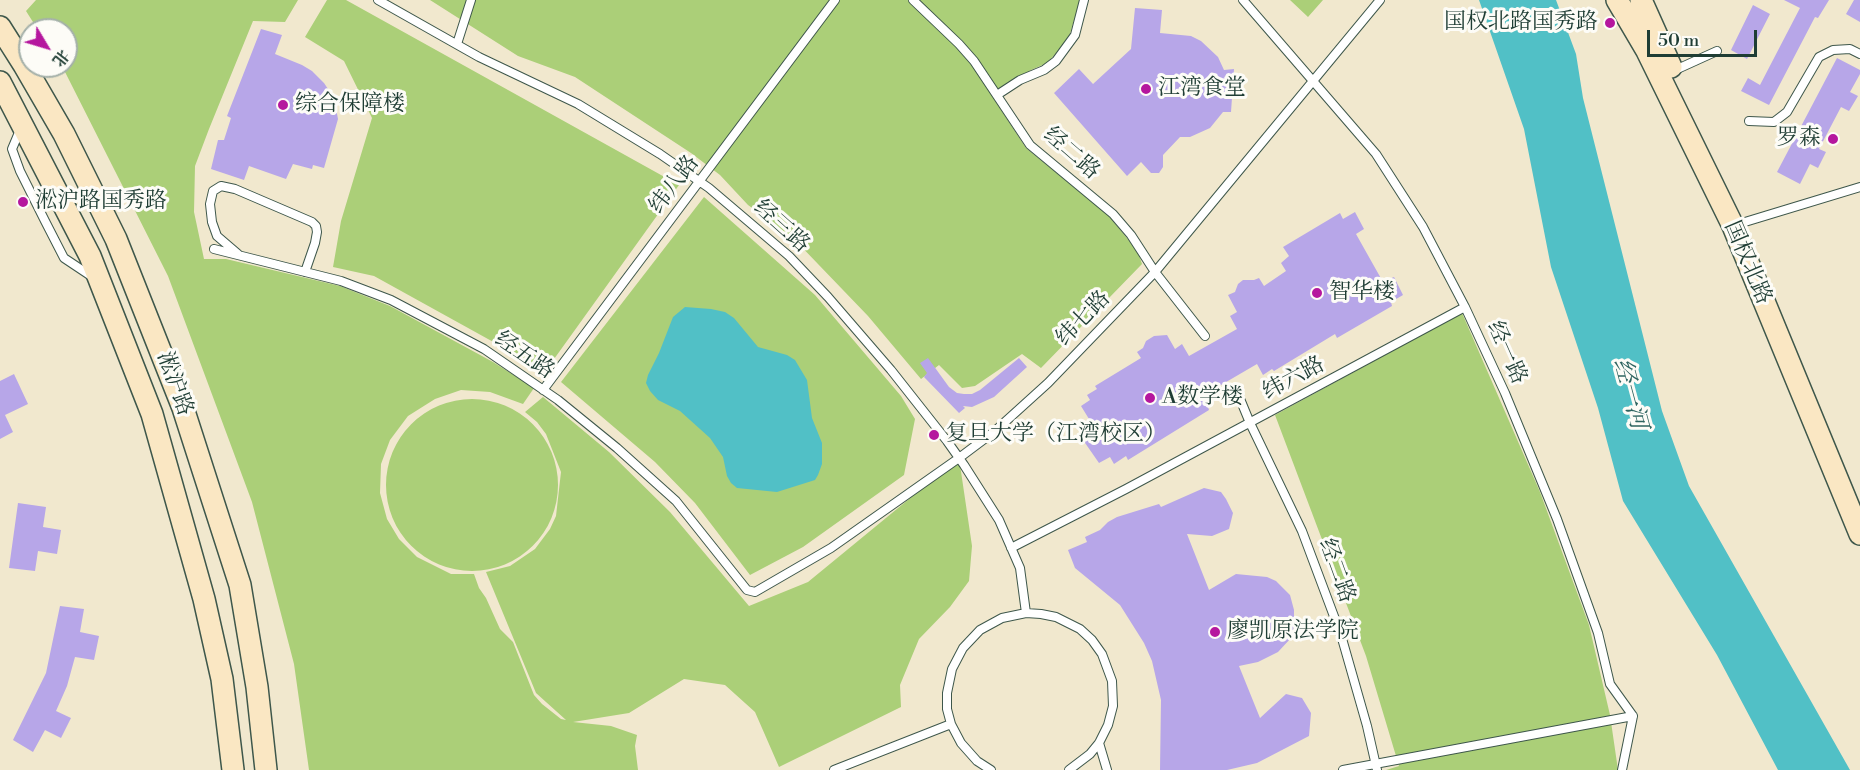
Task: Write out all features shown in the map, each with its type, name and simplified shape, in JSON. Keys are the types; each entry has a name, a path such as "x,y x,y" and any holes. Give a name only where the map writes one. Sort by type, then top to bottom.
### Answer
{"main road":[{"name":"国权北路","path":"1617,0 1647,51 1739,224 1860,534"},
{"name":"国权北路","path":"1641,0 1860,505"},
{"name":"淞沪路","path":"0,27 64,134 116,239 183,408 240,585 257,687 265,766"},
{"name":"淞沪路","path":"0,82 90,256 152,414 204,598 222,679 232,769"},
{"path":"232,769 265,766"}],"lane":[{"name":"经三路","path":"378,0 479,57 578,104 700,181 789,256 891,370 947,441 999,520 1020,568 1026,613"},
{"path":"457,45 471,0"},
{"name":"纬八路","path":"543,390 835,0"},
{"name":"经二路","path":"913,0 974,61 1030,145 1113,214 1205,336"},
{"path":"997,95 1020,80 1044,70 1056,61 1075,35 1084,0"},
{"name":"经一路","path":"1243,0 1376,154 1423,227 1466,307 1505,393 1557,519 1598,633 1610,684 1633,716"},
{"name":"纬七路","path":"751,592 764,588 831,548 995,431 1048,383 1155,272 1380,0"},
{"path":"1749,121 1774,122 1787,112 1819,57 1833,50 1850,49 1860,54"},
{"path":"1672,71 1718,51"},
{"path":"239,255 218,236 212,222 210,204 213,191 221,186 235,189 312,222 316,226 315,243 305,272"},
{"path":"1739,224 1860,187"},
{"name":"经五路","path":"214,249 341,281 391,300 484,349 558,400 617,448 676,501 740,582 751,592"},
{"name":"纬六路","path":"1011,548 1466,307"},
{"name":"经二路","path":"1238,394 1302,531 1341,635 1367,726 1376,767"},
{"path":"991,770 977,761 961,743 951,724 947,693 952,669 963,648 980,630 1002,618 1026,613 1056,617 1080,629 1102,654 1112,681 1113,706 1100,743 1069,770"},
{"path":"1343,770 1376,767 1633,716 1622,770"},
{"path":"834,770 951,724"},
{"path":"1100,743 1107,770"}],"green space":[{"path":"36,0 298,0 285,22 253,21 195,166 194,212 204,259 226,259 340,286 390,306 493,362 534,388 523,404 490,392 461,390 435,399 408,416 390,440 381,464 380,493 387,519 399,539 417,557 451,574 474,574 500,629 513,642 534,695 561,719 566,720 536,693 486,572 510,566 535,549 550,529 556,516 561,472 546,434 525,412 543,397 609,452 670,512 749,606 808,582 959,458 972,546 969,581 950,607 919,639 900,685 901,707 779,767 755,712 725,685 684,679 629,713 573,722 611,726 637,735 635,746 638,770 309,770 294,664 252,502 168,276 68,78 78,78 78,18 30,18 26,11"},
{"path":"327,0 346,0 679,185 544,373 497,344 374,276 333,267 341,221 372,118 344,61 305,37"},
{"path":"430,0 1080,0 1069,37 1047,63 1031,70 992,96 1026,148 1108,215 1131,243 1142,264 1041,368 1022,354 975,386 962,388 939,365 921,379 868,316 793,238 748,205 720,175 691,153 575,77 518,56"},
{"path":"1290,0 1323,0 1308,17"},
{"path":"704,197 815,295 901,396 915,419 904,475 803,547 750,575 695,503 655,462 561,382"},
{"path":"1462,313 1540,492 1589,625 1610,715 1618,770 1386,770 1399,766 1366,656 1275,415"},
{"path":"472,399 505,406 533,424 551,452 558,485 551,518 533,546 505,564 472,571 439,564 411,546 393,518 386,485 393,452 411,424 439,406"}],"water":[{"name":"经一河","path":"1479,0 1556,0 1576,54 1583,98 1662,411 1689,486 1850,770 1778,770 1717,655 1623,501 1598,408 1551,267 1524,129"},
{"path":"685,307 725,312 734,318 758,347 787,355 795,360 807,380 812,418 822,443 822,464 815,480 777,492 737,488 727,476 723,457 710,438 680,411 658,400 650,391 646,383 648,375 673,317"}],"building":[{"path":"1784,0 1829,0 1818,18 1815,17 1769,105 1741,91 1748,78 1760,85 1800,8"},
{"path":"1854,0 1860,0 1860,22 1846,14"},
{"path":"1753,5 1770,14 1747,59 1731,50"},
{"name":"江湾食堂","path":"1135,8 1162,10 1160,33 1191,36 1201,41 1218,57 1224,70 1234,69 1231,112 1223,112 1210,128 1190,137 1180,137 1163,155 1163,167 1159,173 1151,173 1141,162 1127,176 1054,93 1079,69 1093,84 1131,49"},
{"name":"综合保障楼","path":"261,29 282,35 275,54 312,71 334,98 338,119 324,168 313,165 312,169 293,164 286,179 249,166 244,180 211,169 218,140 224,140 231,118 227,116"},
{"path":"1837,58 1860,70 1850,92 1858,96 1849,111 1841,107 1819,149 1826,152 1818,168 1810,164 1800,184 1777,172"},
{"path":"1355,212 1364,229 1356,234 1383,282 1394,277 1403,295 1391,302 1392,306 1337,338 1335,334 1274,371 1272,369 1263,375 1257,364 1209,392 1214,402 1208,407 1209,410 1128,460 1126,456 1114,464 1110,457 1099,463 1083,440 1082,424 1089,419 1081,406 1090,400 1087,395 1097,389 1095,386 1141,358 1137,352 1143,348 1146,341 1154,336 1167,335 1175,349 1182,344 1189,356 1237,329 1230,316 1237,312 1228,295 1235,292 1238,284 1243,280 1259,278 1264,286 1286,271 1281,263 1289,256 1283,247 1340,213 1343,219"},
{"path":"928,358 949,387 957,393 964,394 972,394 980,390 1019,358 1027,367 994,397 972,407 963,406 965,408 959,413 924,377 927,373 920,363"},
{"path":"14,374 28,404 5,415 13,432 0,439 0,381"},
{"name":"廖凯原法学院","path":"1204,488 1221,492 1233,513 1229,529 1212,536 1187,534 1209,590 1236,574 1267,577 1276,581 1290,595 1294,610 1291,638 1278,652 1258,662 1239,666 1260,718 1286,694 1302,698 1311,713 1309,736 1257,763 1227,770 1160,770 1161,700 1152,661 1144,643 1120,605 1075,568 1068,550 1087,542 1085,537 1100,530 1117,517 1159,504 1161,507"},
{"path":"18,503 46,507 43,527 61,530 57,554 38,551 35,571 9,568"},
{"path":"60,606 84,609 80,632 99,636 94,660 75,657 67,686 56,711 71,718 61,738 45,730 33,752 13,740 46,673"}],"place":[{"name":"国权北路国秀路","path":"1610,23"},
{"name":"江湾食堂","path":"1146,89"},
{"name":"综合保障楼","path":"283,105"},
{"name":"罗森","path":"1833,139"},
{"name":"淞沪路国秀路","path":"23,202"},
{"name":"智华楼","path":"1317,293"},
{"name":"A数学楼","path":"1150,398"},
{"name":"复旦大学（江湾校区）","path":"934,435"},
{"name":"廖凯原法学院","path":"1215,632"}]}
